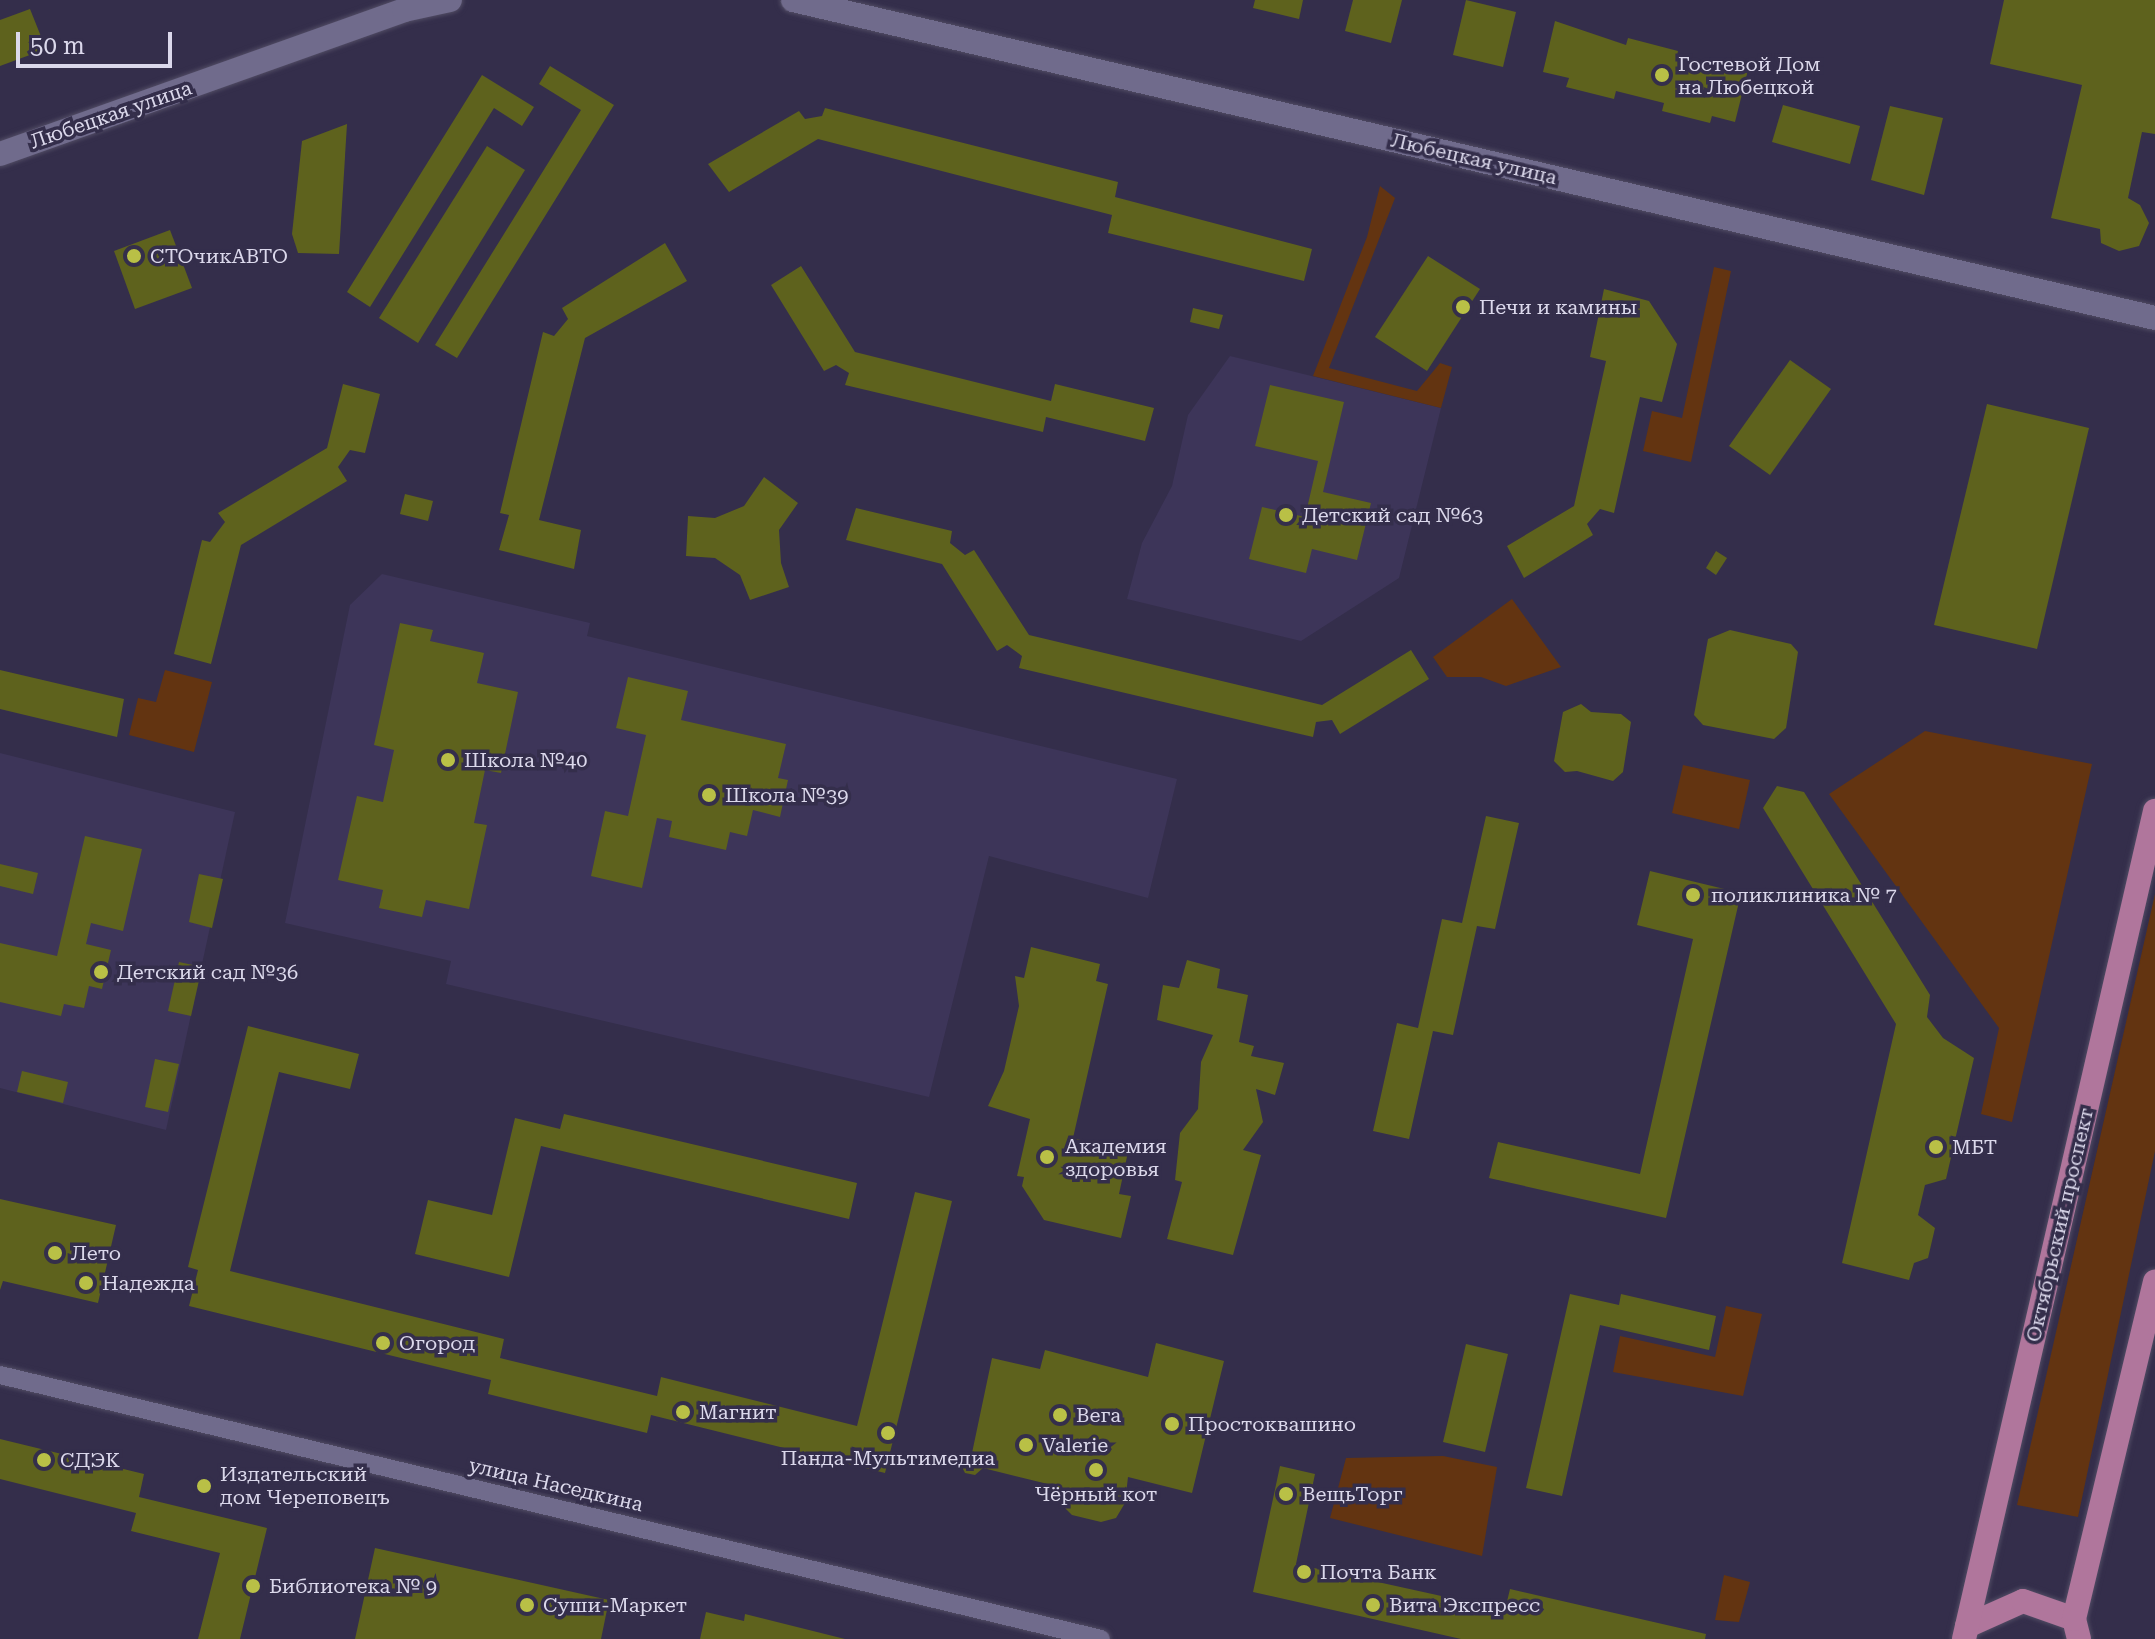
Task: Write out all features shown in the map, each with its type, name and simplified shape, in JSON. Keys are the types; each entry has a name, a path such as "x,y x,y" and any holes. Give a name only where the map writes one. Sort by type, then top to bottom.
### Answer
{"main road":[{"name":"Октябрьский проспект","path":"1966,1632 2155,811"},
{"path":"1966,1632 2023,1601 2076,1629 2155,1282"}],"street":[{"name":"Любецкая улица","path":"0,154 404,10 450,0"},
{"name":"Любецкая улица","path":"793,0 2155,318"},
{"name":"улица Наседкина","path":"0,1375 1101,1639"}],"shaded area":[{"path":"1380,186 1395,198 1329,368 1417,391 1440,363 1452,367 1441,408 1313,376 1367,237"},
{"path":"1714,267 1731,271 1691,462 1643,451 1652,411 1682,418"},
{"name":"Детский сад №63","path":"1230,356 1441,408 1399,578 1301,641 1127,599 1142,543 1172,486 1188,415"},
{"path":"382,574 590,623 587,636 1177,779 1148,898 989,856 929,1097 446,984 451,961 285,923 350,605"},
{"path":"1512,599 1561,667 1506,686 1481,677 1447,677 1433,657"},
{"path":"165,670 212,682 194,752 129,735 138,698 156,702"},
{"path":"1925,731 2092,764 2012,1122 1981,1114 1999,1028 1829,794"},
{"name":"Детский сад №36","path":"0,753 235,812 166,1130 0,1088"},
{"path":"1683,765 1750,780 1739,829 1672,813"},
{"path":"2155,894 2155,1151 2078,1517 2017,1505"},
{"path":"1726,1306 1762,1314 1743,1396 1613,1372 1620,1336 1715,1357"},
{"path":"1443,1456 1497,1467 1482,1556 1330,1518 1346,1458"},
{"path":"1724,1575 1750,1582 1739,1622 1715,1620"}],"building":[{"path":"1255,0 1303,0 1299,19 1253,8"},
{"path":"1353,0 1402,0 1391,43 1345,31"},
{"path":"1466,0 1516,12 1503,67 1453,55"},
{"path":"2004,0 2155,0 2155,134 2142,132 2128,198 2140,205 2149,223 2139,246 2119,251 2101,243 2100,229 2051,218 2082,85 1990,64"},
{"path":"30,9 46,49 0,66 0,20"},
{"path":"1555,21 1626,45 1628,38 1678,51 1676,60 1720,71 1722,63 1748,70 1735,122 1712,116 1710,123 1662,111 1664,103 1616,91 1614,99 1566,87 1569,78 1543,72"},
{"path":"550,66 614,105 457,358 435,345 581,110 539,84"},
{"path":"482,75 534,107 522,126 494,108 370,307 347,292"},
{"path":"1783,105 1860,126 1850,164 1772,142"},
{"path":"1890,106 1943,118 1924,195 1871,180"},
{"path":"825,108 1118,182 1115,197 1312,249 1304,281 1108,233 1112,215 818,139 729,192 708,164 799,111 805,119 822,116"},
{"path":"347,124 339,254 298,253 292,234 302,141"},
{"path":"487,146 525,170 418,343 379,318"},
{"path":"170,230 192,288 135,309 114,251"},
{"path":"665,243 687,281 585,338 539,520 581,530 574,569 499,550 509,515 500,513 543,332 554,336 568,319 562,308"},
{"path":"1428,256 1480,289 1427,371 1375,337"},
{"path":"801,266 855,352 1051,401 1055,384 1154,408 1145,441 1046,417 1043,432 845,385 849,373 836,365 824,371 771,285"},
{"path":"1604,289 1649,301 1677,344 1662,402 1640,397 1614,513 1600,509 1587,524 1593,535 1524,578 1507,546 1574,506 1606,361 1590,357"},
{"path":"1193,308 1223,315 1219,329 1190,322"},
{"path":"1790,360 1831,389 1770,475 1729,446"},
{"path":"343,384 380,394 365,453 350,450 338,467 347,481 241,545 211,664 174,654 202,540 210,542 225,522 218,513 327,448"},
{"path":"1270,385 1344,402 1323,492 1371,503 1357,560 1312,549 1306,573 1249,559 1262,507 1305,517 1318,461 1255,446"},
{"path":"1987,404 2089,428 2037,649 1934,625"},
{"path":"764,477 798,503 779,530 781,563 789,587 750,600 740,575 715,558 686,556 688,516 715,518 744,506"},
{"path":"405,494 433,501 428,521 400,514"},
{"path":"856,508 952,531 950,543 965,555 974,550 1029,635 1322,705 1411,650 1429,679 1340,734 1332,720 1316,722 1313,737 1019,668 1022,656 1007,645 997,651 942,564 846,540"},
{"path":"1716,551 1727,558 1716,575 1706,568"},
{"name":"Школа №40","path":"400,623 433,630 430,641 484,653 477,683 518,692 501,773 485,770 474,823 487,825 469,909 426,900 422,917 379,908 383,890 338,880 357,796 383,802 394,750 374,745"},
{"path":"1730,630 1791,644 1798,652 1786,728 1774,739 1703,725 1694,715 1708,639"},
{"path":"0,670 124,699 117,737 0,709"},
{"name":"Школа №39","path":"628,677 688,691 681,720 786,744 778,778 788,780 780,817 753,810 747,836 730,832 726,850 669,837 672,821 657,818 642,888 591,876 605,811 628,816 646,735 616,728"},
{"path":"1581,704 1591,712 1621,714 1631,722 1623,772 1613,781 1577,771 1565,772 1554,761 1563,712"},
{"path":"1777,786 1804,792 1930,995 1927,1017 1943,1038 1974,1058 1946,1179 1925,1185 1918,1215 1935,1228 1928,1258 1914,1263 1909,1280 1842,1263 1896,1024 1763,808"},
{"path":"1486,816 1519,823 1495,929 1477,926 1453,1035 1433,1031 1409,1139 1373,1131 1397,1023 1418,1028 1442,919 1462,923"},
{"path":"85,836 142,849 123,931 91,923 86,944 111,950 102,989 89,986 84,1008 64,1004 61,1016 0,1002 0,943 57,956"},
{"path":"0,864 38,873 33,894 0,886"},
{"path":"1650,871 1741,893 1666,1218 1489,1178 1498,1142 1640,1174 1693,939 1637,925"},
{"path":"199,874 223,879 212,928 189,922"},
{"path":"1031,947 1100,964 1096,981 1108,984 1073,1138 1128,1152 1119,1194 1131,1196 1121,1238 1044,1220 1022,1186 1024,1177 1017,1176 1030,1119 988,1106 1004,1071 1019,1006 1015,976 1024,978"},
{"path":"1187,960 1220,969 1217,988 1248,995 1239,1042 1254,1046 1251,1056 1284,1063 1275,1095 1256,1089 1263,1122 1243,1150 1261,1155 1233,1255 1167,1239 1182,1182 1175,1180 1180,1133 1198,1109 1201,1062 1213,1035 1157,1020 1163,985 1179,988"},
{"path":"179,962 202,967 191,1016 168,1011"},
{"path":"248,1026 359,1054 350,1089 279,1072 230,1271 504,1339 500,1358 657,1396 661,1377 857,1426 915,1192 952,1201 885,1473 651,1415 647,1433 488,1394 491,1380 189,1306 198,1270 188,1267"},
{"path":"155,1059 179,1064 168,1112 145,1107"},
{"path":"22,1071 68,1082 63,1103 17,1092"},
{"path":"564,1114 857,1183 849,1219 541,1146 509,1277 415,1254 428,1200 492,1215 515,1118 560,1129"},
{"name":"Лето","path":"0,1199 116,1225 98,1303 3,1281 0,1290"},
{"path":"1570,1294 1619,1305 1621,1294 1716,1316 1709,1350 1600,1325 1562,1496 1526,1488"},
{"name":"Вега","path":"1156,1343 1224,1361 1192,1493 1128,1477 1125,1503 1116,1518 1101,1522 1072,1515 1060,1503 1056,1486 983,1468 975,1475 965,1473 961,1465 972,1453 992,1358 1040,1369 1045,1350 1148,1377"},
{"path":"1466,1344 1508,1354 1485,1452 1443,1442"},
{"path":"0,1439 144,1474 139,1497 267,1528 240,1639 198,1639 220,1553 131,1531 136,1513 0,1479"},
{"path":"1280,1466 1315,1474 1296,1564 1505,1610 1510,1589 1706,1634 1705,1639 1461,1639 1253,1592"},
{"path":"375,1548 609,1600 601,1639 355,1639"},
{"path":"706,1612 744,1621 745,1614 845,1639 700,1639"}],"place":[{"name":"Гостевой Дом на Любецкой","path":"1662,75"},
{"name":"СТОчикАВТО","path":"134,256"},
{"name":"Печи и камины","path":"1463,307"},
{"name":"Детский сад №63","path":"1286,515"},
{"name":"Школа №40","path":"448,760"},
{"name":"Школа №39","path":"709,795"},
{"name":"поликлиника № 7","path":"1693,895"},
{"name":"Детский сад №36","path":"101,972"},
{"name":"МБТ","path":"1936,1147"},
{"name":"Академия здоровья","path":"1047,1157"},
{"name":"Лето","path":"55,1253"},
{"name":"Надежда","path":"86,1283"},
{"name":"Огород","path":"383,1343"},
{"name":"Магнит","path":"683,1412"},
{"name":"Вега","path":"1060,1415"},
{"name":"Простоквашино","path":"1172,1424"},
{"name":"Панда-Мультимедиа","path":"888,1433"},
{"name":"Valerie","path":"1026,1445"},
{"name":"СДЭК","path":"44,1460"},
{"name":"Чёрный кот","path":"1096,1470"},
{"name":"Издательский дом Череповецъ","path":"204,1486"},
{"name":"ВещьТорг","path":"1286,1494"},
{"name":"Почта Банк","path":"1304,1572"},
{"name":"Библиотека № 9","path":"253,1586"},
{"name":"Суши-Маркет","path":"527,1605"},
{"name":"Вита Экспресс","path":"1373,1605"}]}
